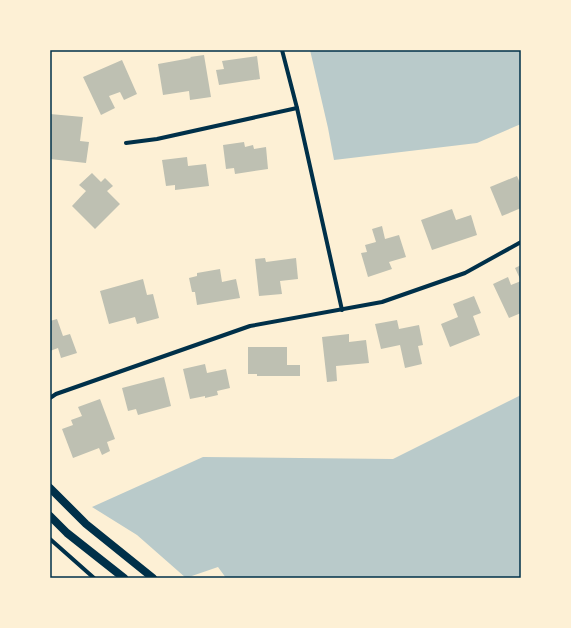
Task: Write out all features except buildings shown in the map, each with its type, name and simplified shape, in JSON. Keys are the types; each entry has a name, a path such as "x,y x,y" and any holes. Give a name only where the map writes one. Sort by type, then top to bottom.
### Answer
{"main road":[{"path":"50,488 86,524 153,578"},
{"path":"50,516 67,533 124,578"}],"street":[{"path":"282,50 297,108 342,310"},
{"path":"126,143 157,139 297,108"},
{"path":"50,398 56,394 250,326 382,302 465,273 521,242"},
{"path":"50,539 94,578"}],"shaded area":[{"path":"310,50 521,50 521,124 477,143 334,160"},
{"path":"521,395 521,578 226,578 218,567 186,578 137,535 92,507 203,457 393,459"}]}
